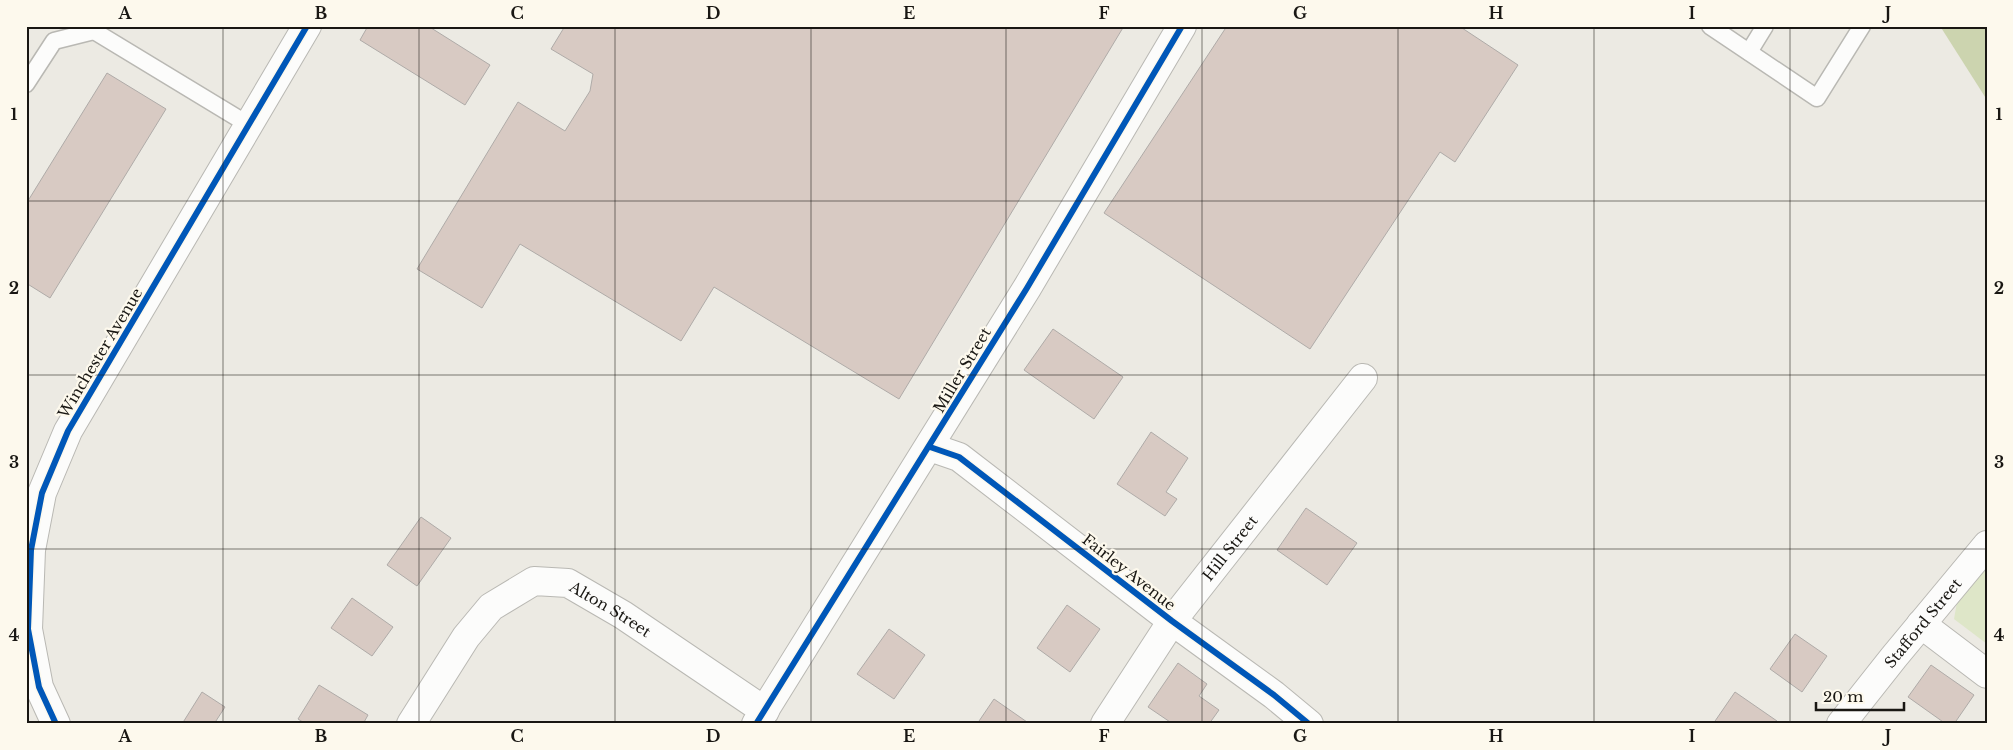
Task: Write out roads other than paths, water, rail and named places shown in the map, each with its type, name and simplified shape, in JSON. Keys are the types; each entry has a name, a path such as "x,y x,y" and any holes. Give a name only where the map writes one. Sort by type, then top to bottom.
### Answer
{"street":[{"name":"Winchester Avenue","path":"56,724 39,686 28,628 31,550 42,493 68,431 307,26"},
{"name":"Miller Street","path":"761,717 1027,288 1182,26"},
{"name":"Hill Street","path":"1105,724 1172,622 1363,378"},
{"name":"Fairley Avenue","path":"930,447 959,457 1172,622 1274,695 1309,724"},
{"name":"Stafford Street","path":"1841,724 1987,545"},
{"name":"Alton Street","path":"411,724 466,637 484,615 491,607 534,581 568,583 623,615 761,717"},
{"path":"1921,624 1987,674"}],"lane":[{"path":"1710,26 1817,98 1862,26"},
{"path":"1749,52 1766,26"},
{"path":"26,84 54,41 95,29 249,125"}]}
